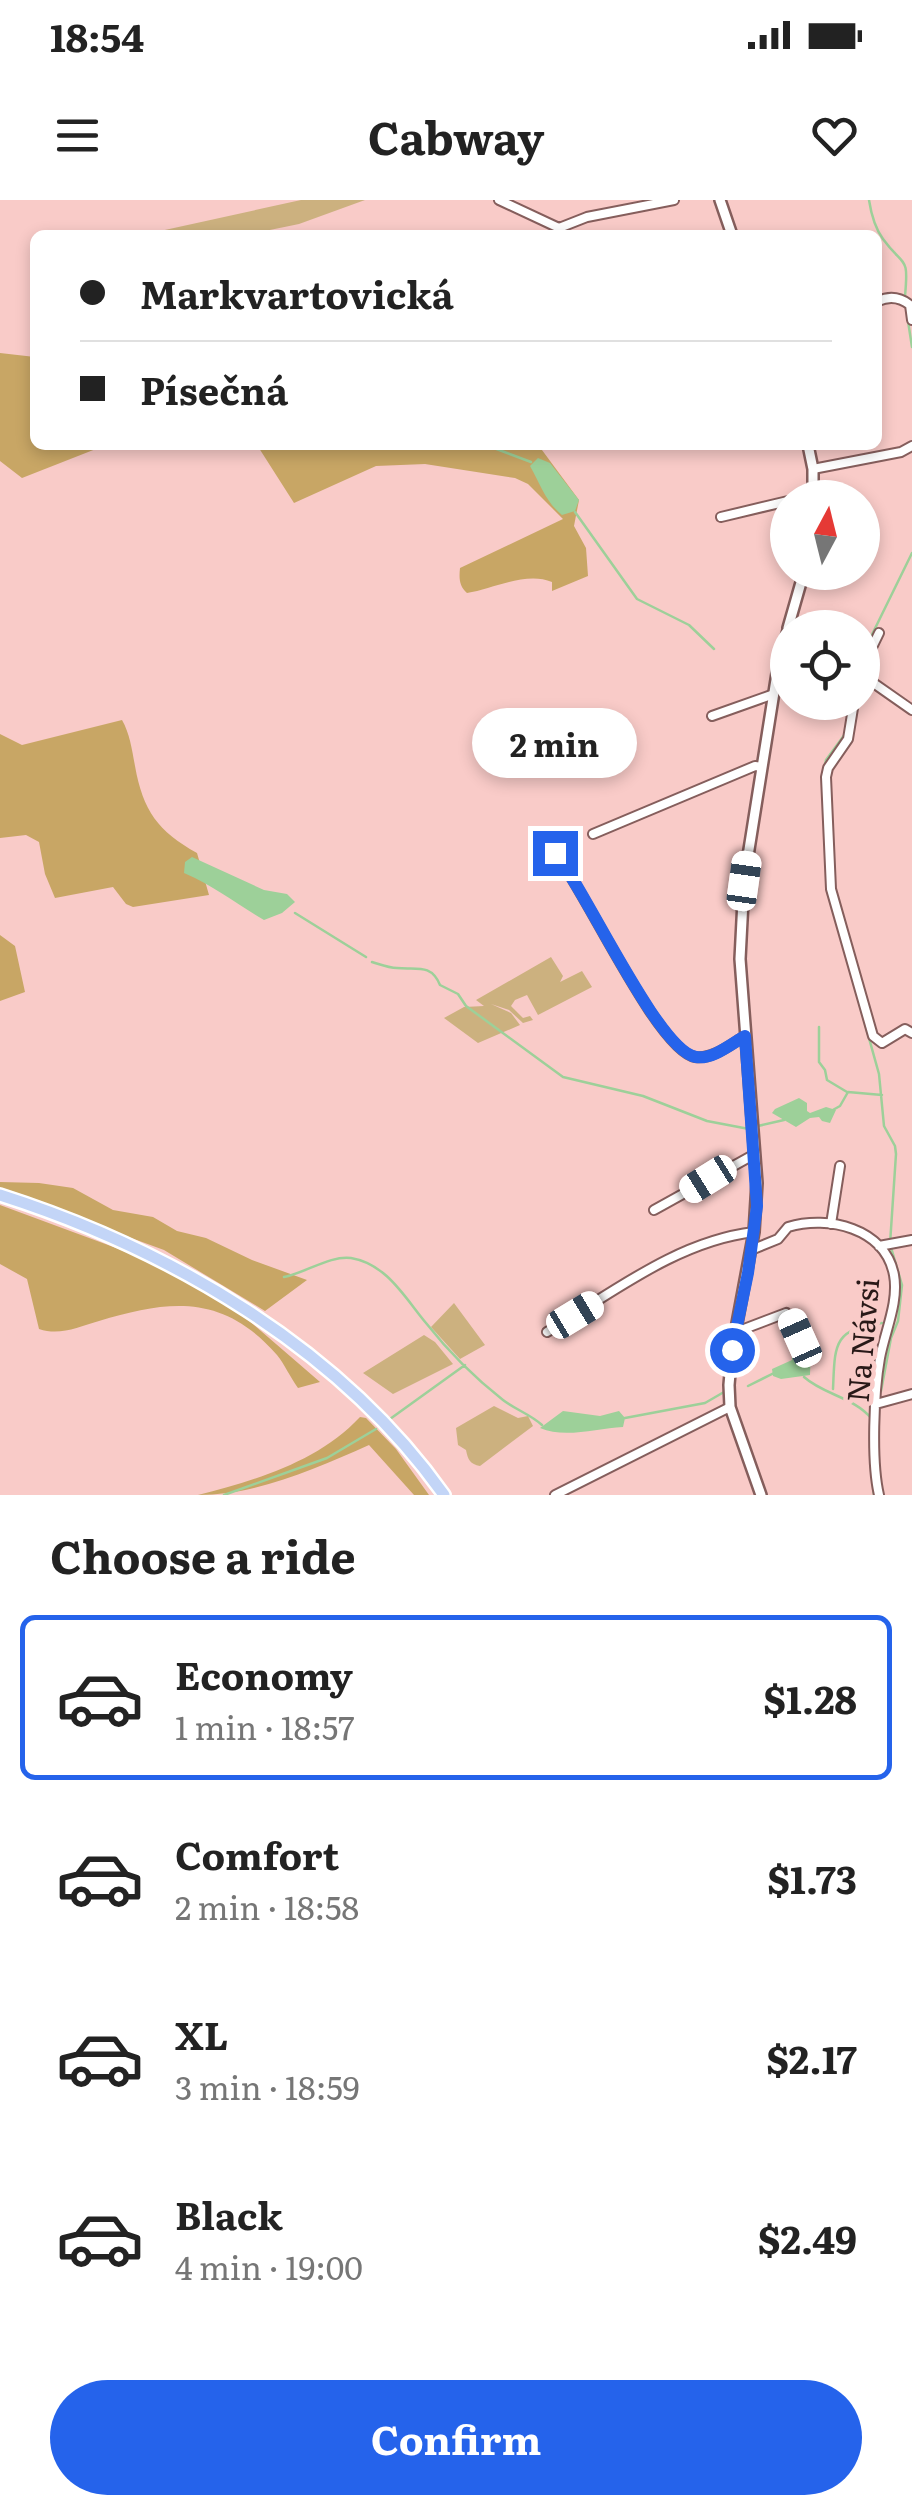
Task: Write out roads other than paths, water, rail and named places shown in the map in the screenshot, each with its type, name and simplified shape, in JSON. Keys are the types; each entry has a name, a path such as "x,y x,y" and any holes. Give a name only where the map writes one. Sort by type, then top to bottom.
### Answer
{"main road":[{"path":"0,1195 108,1235 174,1268 242,1309 294,1345 353,1394 405,1446 444,1495"}],"street":[{"path":"499,200 559,230"},
{"path":"563,230 587,217 674,200"},
{"path":"720,200 730,230"},
{"path":"882,300 903,300 910,305 912,320"},
{"path":"813,468 901,452 912,446"},
{"path":"809,450 812,480"},
{"path":"721,517 770,505"},
{"path":"880,686 912,710"},
{"path":"712,716 770,695"},
{"path":"761,1495 730,1408 730,1370 754,1232 758,1183 740,981 741,920 770,718"},
{"path":"851,720 848,739 826,776 828,871 873,1036 882,1043 905,1029 912,1033"},
{"path":"593,834 664,802 762,766"},
{"path":"555,853 660,1026 684,1052 708,1056 745,1036"},
{"path":"654,1210 755,1154"},
{"path":"751,1250 778,1239 788,1226 831,1224 840,1166"},
{"name":"Na Návsi","path":"831,1224 864,1232 879,1246 891,1266 894,1288 876,1404 879,1495"},
{"path":"546,1332 687,1248 728,1235 754,1232"},
{"path":"879,1246 912,1240"},
{"path":"736,1332 786,1313 800,1338"},
{"path":"876,1404 912,1394"},
{"path":"555,1495 730,1408"}],"waterway":[{"path":"869,200 878,230"},
{"path":"882,238 905,267 905,296"},
{"path":"908,321 912,347"},
{"path":"499,450 531,462"},
{"path":"575,512 637,599 689,625 714,649"},
{"path":"880,618 912,553"},
{"path":"823,774 826,760 845,734"},
{"path":"823,792 827,884"},
{"path":"295,913 366,957"},
{"path":"836,920 879,1074 884,1126 896,1154 890,1244 902,1285 898,1321 881,1391"},
{"path":"372,962 432,973 440,985 458,994 466,1006 563,1077 643,1096 707,1121 749,1129"},
{"path":"819,1027 819,1062 827,1080 847,1092"},
{"path":"831,1111 840,1106 848,1092 882,1095"},
{"path":"758,1126 784,1120"},
{"path":"284,1277 343,1258 375,1267 394,1283 472,1373 503,1400 542,1425"},
{"path":"833,1389 836,1351 845,1335 882,1323"},
{"path":"390,1419 465,1365"},
{"path":"748,1386 774,1373"},
{"path":"804,1377 857,1406 872,1419"},
{"path":"625,1418 705,1403 724,1392"},
{"path":"224,1495 327,1458 376,1429"},
{"path":"871,1467 874,1495"}]}
